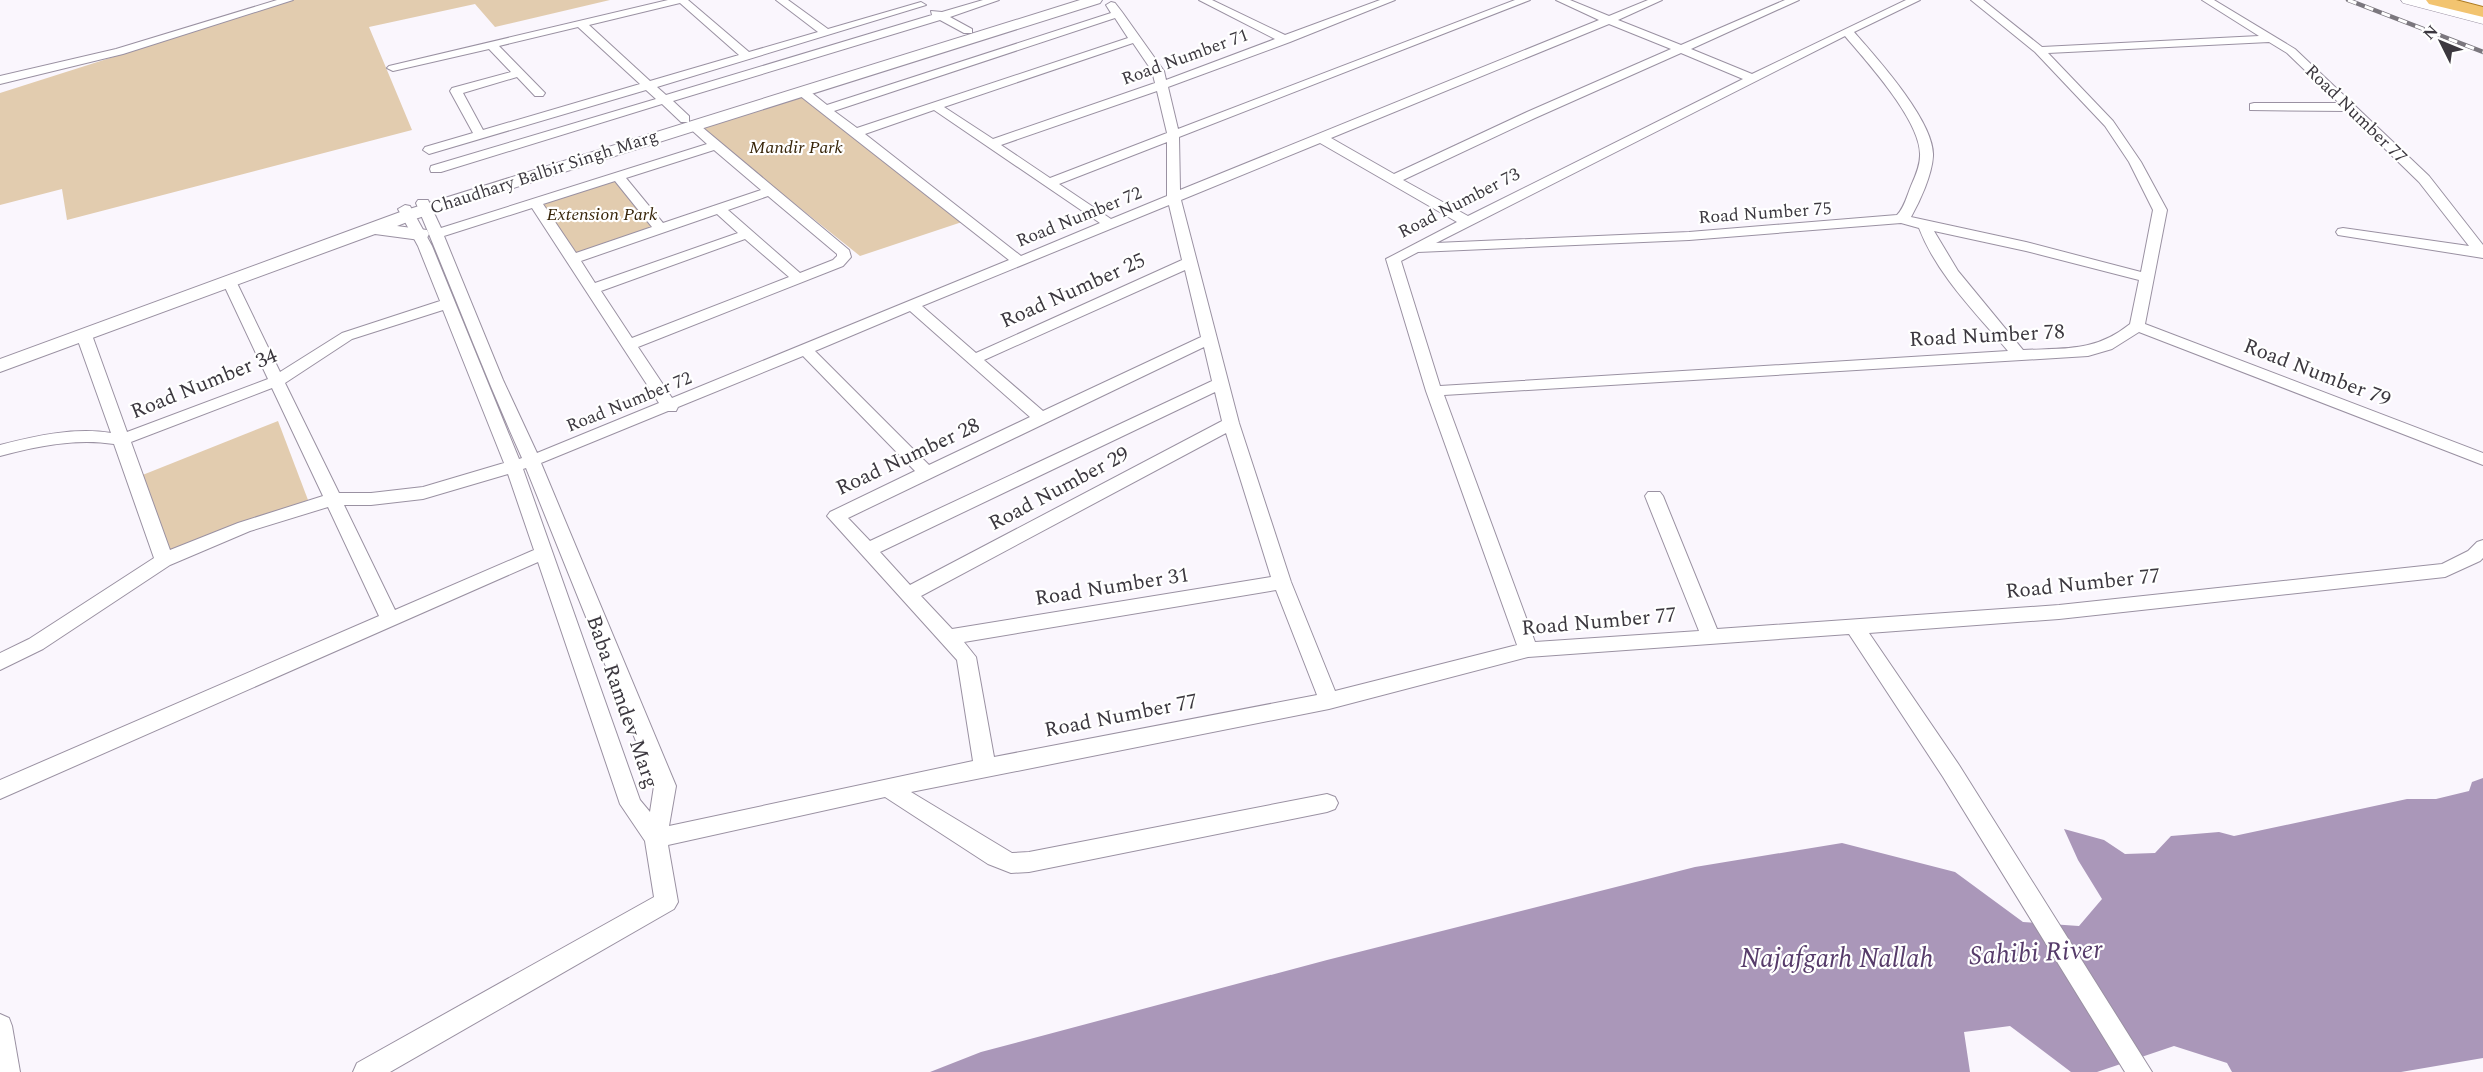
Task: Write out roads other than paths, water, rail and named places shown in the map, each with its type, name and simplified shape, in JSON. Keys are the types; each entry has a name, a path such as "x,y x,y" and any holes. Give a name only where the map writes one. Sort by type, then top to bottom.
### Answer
{"main road":[{"path":"2409,0 2483,19"},
{"path":"2435,0 2483,12"},
{"path":"2463,0 2483,5"}],"street":[{"path":"0,80 119,52 288,0"},
{"path":"393,68 681,0 746,55"},
{"path":"781,0 825,32"},
{"path":"436,169 994,0"},
{"name":"Chaudhary Balbir Singh Marg","path":"0,355 416,209 1064,0"},
{"path":"1204,0 1286,40"},
{"path":"1360,0 1372,5"},
{"name":"Road Number 71","path":"991,144 1162,85 1390,0"},
{"path":"1049,183 1525,0"},
{"path":"1561,0 1753,79"},
{"name":"Road Number 72","path":"0,662 36,644 164,560 244,527 333,499 371,499 423,493 523,464 670,407 1657,0"},
{"path":"1394,179 1532,115 1794,0"},
{"name":"Road Number 73","path":"1528,650 1434,391 1392,263 1396,256 1847,31 1915,0"},
{"path":"1976,0 2039,50 2109,123 2135,162 2160,210 2137,326"},
{"name":"Road Number 77","path":"2207,0 2291,51 2424,179 2482,253"},
{"path":"429,150 825,32 917,2 968,31"},
{"path":"827,109 1108,6 1158,71 1173,134 1174,199 1220,383 1282,582 1329,701"},
{"name":"Chaudhary Balbir Singh Marg","path":"689,122 1108,6"},
{"path":"580,24 689,122 844,253 844,257 838,263 629,345"},
{"path":"1847,31 1876,65 1924,138 1928,155 1906,215 1901,219"},
{"path":"856,133 1135,39"},
{"path":"2039,50 2271,39"},
{"path":"492,45 539,93"},
{"path":"480,135 456,91 519,73"},
{"path":"803,92 1020,262"},
{"path":"935,106 1111,225"},
{"path":"2254,107 2349,107"},
{"path":"1321,138 1466,220"},
{"path":"373,229 428,234 716,145"},
{"path":"617,176 661,229"},
{"path":"573,259 770,191"},
{"path":"535,202 670,407"},
{"name":"Chaudhary Balbir Singh Marg","path":"0,366 373,229 416,209"},
{"name":"Baba Ramdev Marg","path":"416,209 495,380 523,464 545,552 631,804 656,838"},
{"path":"719,209 798,278"},
{"path":"1901,219 1926,227 1946,228 2045,250 2146,278"},
{"name":"Road Number 75","path":"1410,248 1689,236 1901,219"},
{"path":"1926,227 1929,238 1955,277 2019,355"},
{"path":"2343,232 2482,253"},
{"name":"Baba Ramdev Marg","path":"428,234 447,304 609,653 665,786 656,838"},
{"path":"592,289 747,234"},
{"name":"Road Number 25","path":"974,359 1190,262"},
{"path":"230,281 390,619"},
{"name":"Road Number 34","path":"0,450 32,442 92,435 121,440 277,381 347,336 447,304"},
{"path":"913,306 1042,418"},
{"name":"Road Number 78","path":"1434,391 2088,351 2107,346 2137,326"},
{"name":"Road Number 79","path":"2137,326 2483,459"},
{"path":"84,335 164,560"},
{"name":"Road Number 28","path":"985,767 966,657 836,516 1209,339"},
{"path":"806,351 927,473"},
{"path":"867,550 1220,383"},
{"name":"Road Number 29","path":"908,594 1231,423"},
{"path":"1654,496 1712,637"},
{"name":"Road Number 77","path":"656,838 985,767 1329,701 1528,650 2059,612 2445,570 2474,556 2483,546"},
{"path":"0,790 545,552"},
{"name":"Road Number 31","path":"948,637 1282,582"},
{"path":"1855,628 1951,771 2139,1072"},
{"path":"888,788 996,857 1011,863 1029,862 1327,803"},
{"path":"366,1072 666,902 656,838"},
{"path":"1,1036 7,1072"}],"water":[{"name":"Najafgarh Nallah","path":"2483,778 2483,1058 2401,1072 2232,1072 2227,1063 2174,1046 2097,1072 2071,1072 2010,1026 1964,1032 1970,1072 930,1072 981,1052 1327,960 1695,867 1842,843 1955,872 2023,922 2079,926 2102,899 2078,860 2064,829 2104,840 2125,854 2155,853 2171,836 2219,832 2234,836 2407,799 2436,799 2469,791 2472,782"}],"railway":[{"path":"2348,0 2483,52"}],"park label":[{"name":"Mandir Park","path":"796,147"},
{"name":"Extension Park","path":"602,214"}],"water label":[{"name":"Sahibi River","path":"2036,953"}]}
